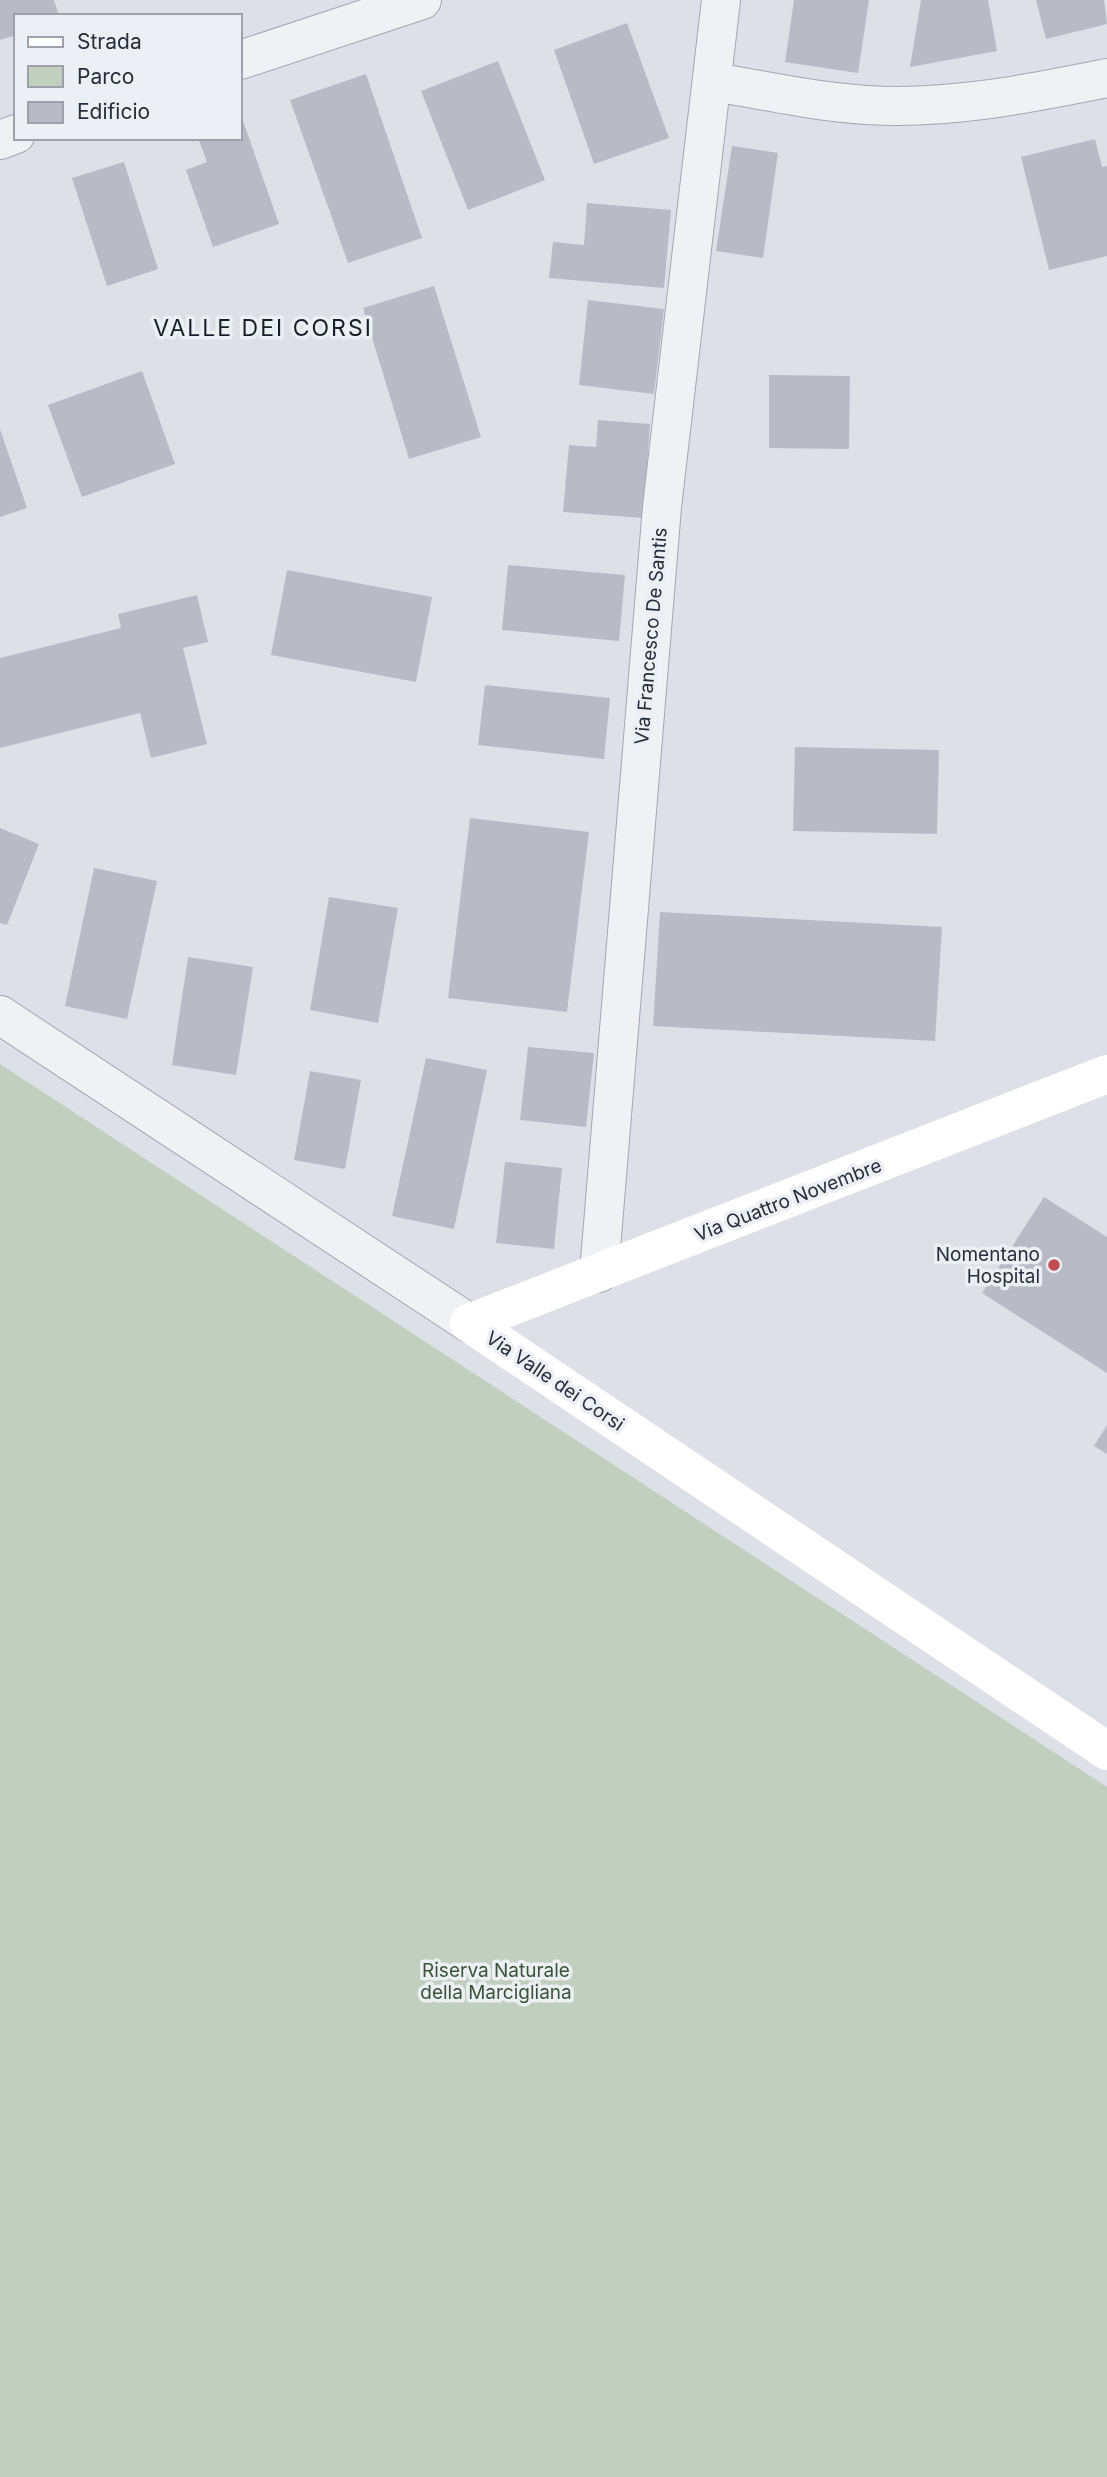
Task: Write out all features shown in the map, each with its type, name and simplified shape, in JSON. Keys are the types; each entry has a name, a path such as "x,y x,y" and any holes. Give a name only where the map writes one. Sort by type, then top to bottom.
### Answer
{"street":[{"path":"242,59 422,0"},
{"name":"Via Francesco De Santis","path":"599,1273 662,508 721,0"},
{"path":"713,82 831,102 908,106 974,102 1107,78"},
{"name":"Via Valle dei Corsi","path":"0,1015 469,1324 1107,1751"},
{"name":"Via Quattro Novembre","path":"469,1324 1107,1074"}],"green space":[{"name":"Riserva Naturale della Marcigliana","path":"0,1064 1107,1787 1107,2477 0,2477"}],"building":[{"path":"0,0 54,0 58,14 14,14 14,36 0,40"},
{"path":"794,0 869,0 858,73 785,62"},
{"path":"921,0 988,0 997,51 910,67"},
{"path":"1036,0 1104,0 1107,24 1046,39"},
{"path":"627,23 669,138 594,164 554,50"},
{"path":"498,61 545,180 468,210 421,91"},
{"path":"366,74 422,238 348,263 290,100"},
{"path":"242,118 279,224 213,247 186,170 207,162 199,140 242,140"},
{"path":"1095,139 1102,167 1107,166 1107,256 1049,270 1021,157"},
{"path":"732,146 778,153 763,258 716,251"},
{"path":"124,162 158,269 107,286 72,178"},
{"path":"587,203 671,210 664,288 549,278 553,242 584,245"},
{"path":"434,286 481,437 409,459 363,308"},
{"path":"588,300 664,309 654,394 579,385"},
{"path":"142,371 175,464 82,497 48,405"},
{"path":"769,375 850,376 849,449 769,448"},
{"path":"598,420 650,424 643,518 563,512 569,445 596,447"},
{"path":"0,429 27,508 0,517"},
{"path":"508,565 625,575 619,641 502,630"},
{"path":"287,570 432,597 416,682 271,655"},
{"path":"197,595 208,642 183,648 207,744 151,758 140,713 0,748 0,658 121,628 118,614"},
{"path":"485,685 610,698 604,759 478,745"},
{"path":"795,747 939,750 937,834 793,831"},
{"path":"470,818 589,832 567,1012 448,998"},
{"path":"0,828 39,844 7,925 0,923"},
{"path":"94,868 157,881 127,1019 65,1006"},
{"path":"329,897 398,908 378,1023 310,1010"},
{"path":"660,912 942,927 935,1041 653,1026"},
{"path":"188,957 253,967 236,1075 172,1065"},
{"path":"528,1047 594,1053 586,1127 520,1120"},
{"path":"426,1058 487,1070 454,1229 392,1216"},
{"path":"310,1071 361,1080 345,1169 294,1160"},
{"path":"505,1162 562,1168 554,1249 496,1243"},
{"name":"Nomentano Hospital","path":"1044,1197 1107,1237 1107,1373 982,1293"},
{"path":"1107,1425 1107,1454 1094,1446"}],"place":[{"name":"Nomentano Hospital","path":"1054,1265"}],"district":[{"name":"VALLE DEI CORSI","path":"263,328"}]}
